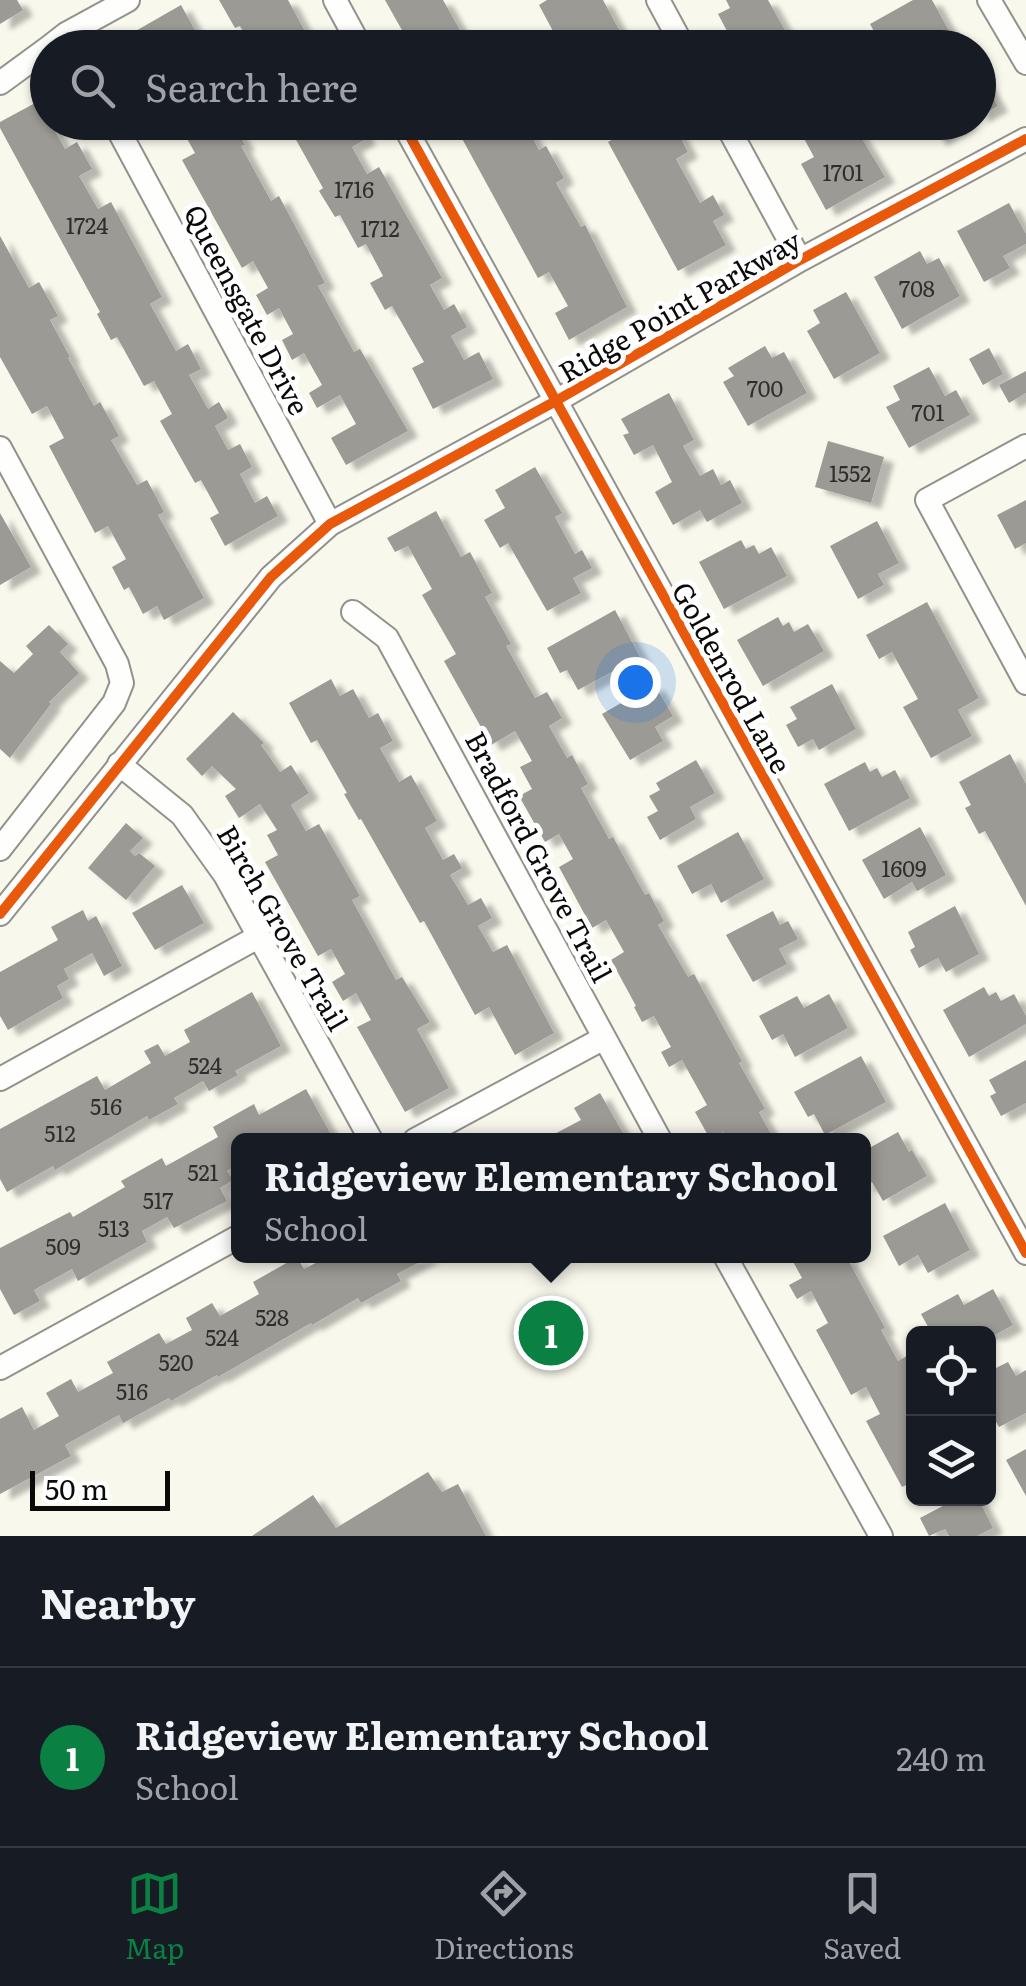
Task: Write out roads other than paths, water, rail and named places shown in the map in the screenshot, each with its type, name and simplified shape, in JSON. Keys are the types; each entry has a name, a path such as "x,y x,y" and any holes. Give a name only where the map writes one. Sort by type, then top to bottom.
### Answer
{"street":[{"path":"81,30 128,0"},
{"path":"335,0 351,30"},
{"path":"658,0 674,30"},
{"path":"989,0 1026,63"},
{"path":"0,83 30,63"},
{"name":"Ridge Point Parkway","path":"0,914 271,577 330,524 554,402 800,260 1026,139"},
{"name":"Queensgate Drive","path":"124,140 330,524"},
{"name":"Goldenrod Lane","path":"412,140 1026,1252"},
{"path":"735,140 800,260"},
{"path":"1026,446 927,500 1026,683"},
{"path":"0,448 117,664 122,683 114,703 0,849"},
{"name":"Bradford Grove Trail","path":"353,612 387,638 656,1133"},
{"name":"Birch Grove Trail","path":"119,764 182,815 225,875 367,1133"},
{"path":"0,1079 258,937"},
{"path":"428,1133 604,1038"},
{"path":"0,1368 231,1241"},
{"path":"728,1263 882,1536"}],"place":[{"name":"Ridgeview Elementary School","path":"551,1333"}]}
